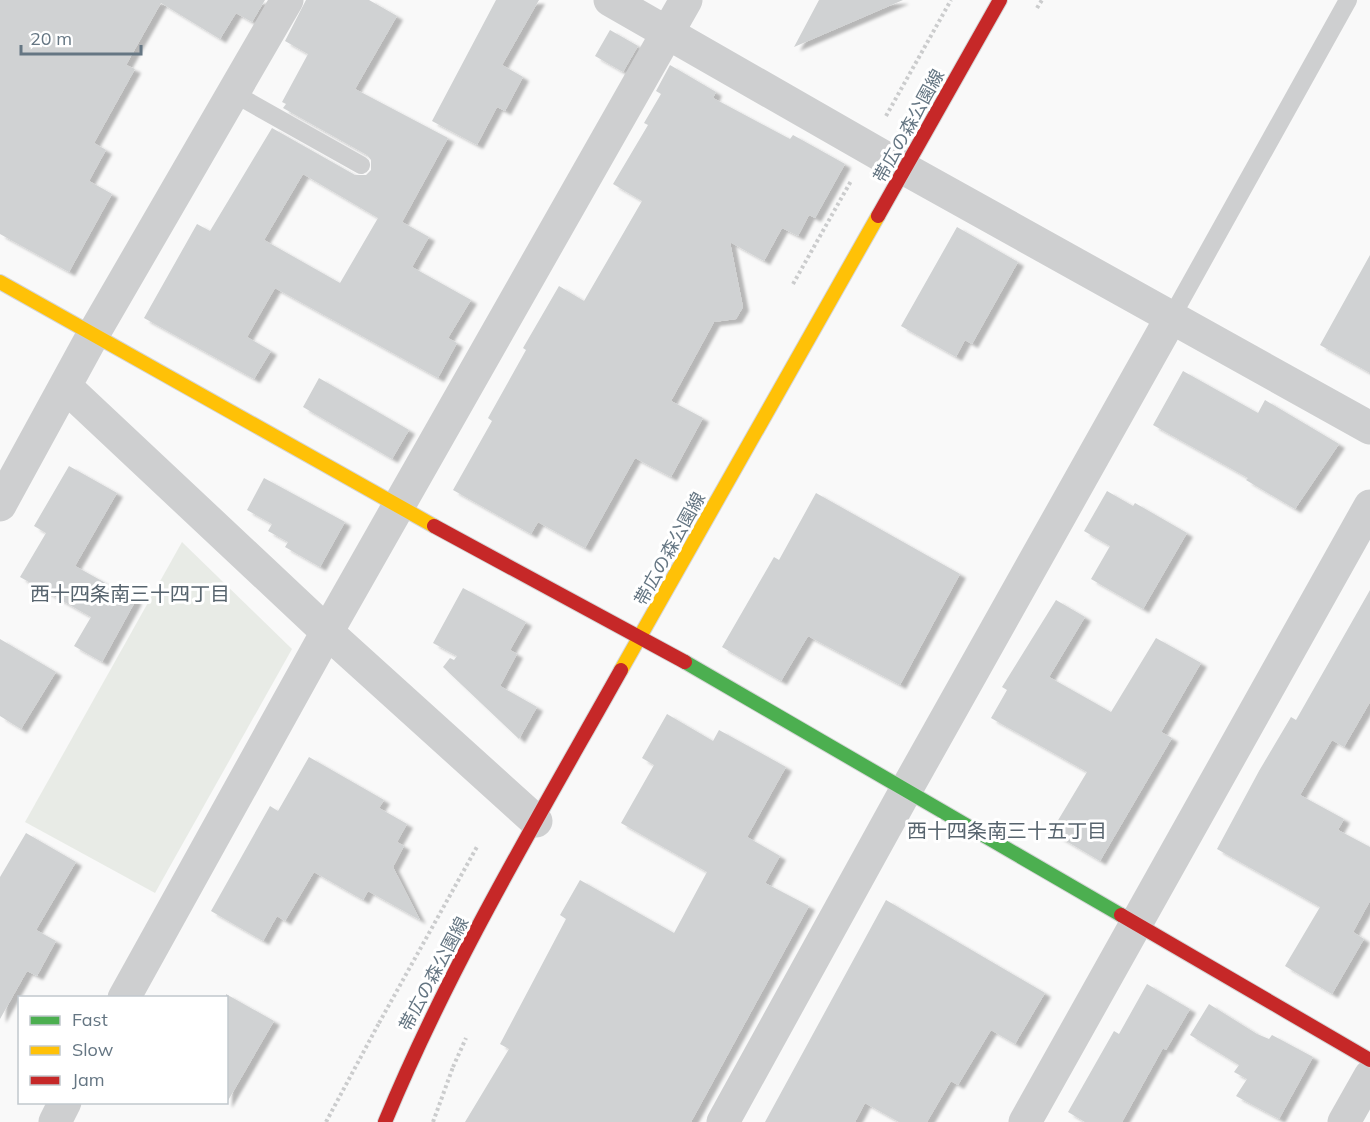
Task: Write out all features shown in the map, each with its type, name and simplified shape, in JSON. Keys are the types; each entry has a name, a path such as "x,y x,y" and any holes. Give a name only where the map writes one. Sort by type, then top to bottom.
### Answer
{"street":[{"path":"0,505 94,333 287,0"},
{"path":"610,0 905,169 1370,428"},
{"path":"125,996 327,632 686,0"},
{"name":"帯広の森公園線","path":"389,1119 416,1047 536,821 1000,0"},
{"path":"0,282 94,333 399,508 641,637 1370,1060"},
{"path":"723,1122 1171,318"},
{"path":"66,387 327,632 536,821"},
{"path":"1025,1122 1370,506"},
{"path":"1344,1122 1370,1076"},
{"path":"55,1122 64,1104"}],"lane":[{"path":"1171,318 1348,0"},
{"path":"233,93 361,165"}],"path":[{"path":"326,1122 379,1023 416,1047"}],"shaded area":[{"path":"182,542 292,649 155,893 25,822"}],"building":[{"path":"0,0 265,0 252,22 236,13 220,39 161,3 126,65 135,69 94,143 106,150 89,181 112,194 69,272 0,234"},
{"path":"306,0 369,0 397,16 355,89 448,138 402,222 429,237 412,267 471,300 448,338 457,343 438,378 275,288 247,337 271,351 254,379 144,318 197,224 210,231 272,128 355,175 366,175 371,170 371,160 367,155 283,108 286,104 282,102 308,54 285,41","holes":["303,174 378,218 340,283 264,240"]},
{"path":"496,0 539,0 502,65 523,77 505,111 497,107 477,145 432,121"},
{"path":"819,0 903,0 794,47"},
{"path":"610,30 638,46 623,72 595,56"},
{"path":"670,65 716,92 713,98 790,139 793,135 845,164 815,218 809,215 798,236 782,228 764,261 730,242 743,307 736,319 714,322 671,401 703,418 671,477 635,458 585,548 538,522 531,534 453,490 492,421 488,418 526,350 523,348 559,286 584,301 642,201 613,184 648,125 644,123 661,94 656,91"},
{"path":"957,227 1018,262 972,344 965,340 956,357 901,326"},
{"path":"1370,255 1370,373 1320,345"},
{"path":"1183,371 1258,413 1265,400 1339,444 1295,509 1246,480 1248,478 1153,425"},
{"path":"319,378 409,430 392,459 303,407"},
{"path":"69,466 117,493 75,566 136,600 102,662 74,646 91,617 20,577 46,533 34,526"},
{"path":"264,478 345,522 320,567 285,547 288,542 268,531 272,524 247,510"},
{"path":"1107,491 1133,506 1135,503 1187,533 1143,609 1091,579 1110,546 1084,531"},
{"path":"816,493 960,574 900,685 808,636 781,681 722,647 774,557 779,560"},
{"path":"463,588 526,622 510,650 517,654 500,686 537,707 519,739 443,667 450,658 454,660 457,656 433,643"},
{"path":"1370,590 1370,702 1344,747 1332,740 1300,795 1344,819 1338,830 1370,847 1370,901 1353,932 1364,939 1332,994 1285,966 1320,907 1217,849 1259,771 1291,717 1296,720"},
{"path":"1056,600 1085,617 1049,677 1111,712 1156,638 1201,663 1161,732 1172,738 1100,861 1051,832 1087,772 991,718 1007,690 1002,687"},
{"path":"0,639 56,672 21,729 0,716"},
{"path":"667,714 713,741 719,730 786,767 747,837 780,856 765,883 809,906 691,1122 465,1122 509,1049 500,1044 566,919 560,915 580,880 674,933 707,872 621,823 654,765 642,758"},
{"path":"309,757 384,800 379,808 407,824 397,842 404,846 393,867 420,920 368,891 363,900 314,872 285,921 277,916 263,941 211,911 270,806 278,811"},
{"path":"26,833 76,862 36,930 56,941 37,976 27,971 0,1019 0,877"},
{"path":"886,900 1045,993 1015,1044 991,1030 958,1085 951,1081 927,1122 899,1122 865,1103 855,1122 765,1122"},
{"path":"1147,984 1190,1009 1166,1050 1163,1048 1122,1122 1085,1122 1068,1112 1114,1031 1119,1034"},
{"path":"226,994 274,1021 228,1101 228,996"},
{"path":"1209,1004 1257,1034 1269,1039 1272,1035 1313,1057 1279,1119 1236,1096 1247,1079 1234,1072 1239,1065 1190,1035"}],"traffic: fast":[{"path":"685,662 1121,915"}],"traffic: slow":[{"path":"621,670 878,216"},
{"path":"0,282 434,526"}],"traffic: jam":[{"path":"878,216 1000,0"},
{"path":"434,526 685,662"},
{"path":"385,1122 410,1064 466,949 621,670"},
{"path":"1121,915 1370,1060"}],"district":[{"name":"西十四条南三十四丁目","path":"130,594"},
{"name":"西十四条南三十五丁目","path":"1007,831"}]}
